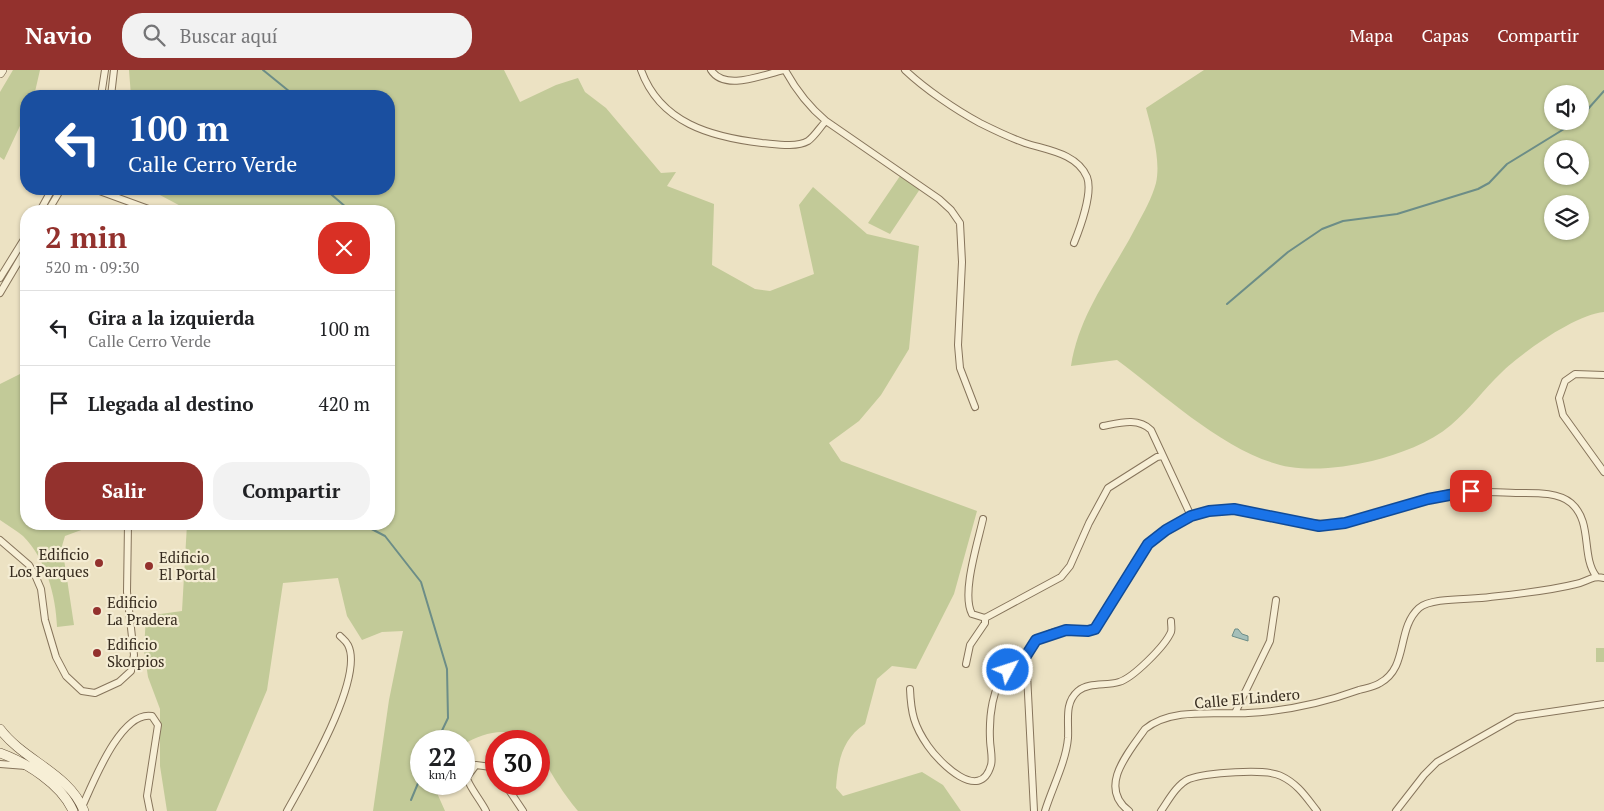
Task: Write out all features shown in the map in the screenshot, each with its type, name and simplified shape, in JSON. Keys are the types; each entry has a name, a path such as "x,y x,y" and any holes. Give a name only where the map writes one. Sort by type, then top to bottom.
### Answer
{"main road":[{"path":"0,729 17,749 64,782 74,793 83,809"},
{"path":"0,753 26,766 58,789 73,811"}],"street":[{"path":"101,90 105,70"},
{"path":"112,90 114,70"},
{"path":"641,70 651,94 670,112 702,131 729,139 768,144 799,144 814,135 826,121"},
{"path":"711,70 718,77 733,81 785,70 797,91 812,110 939,199 951,210 960,223 962,262 958,345 960,368 975,407"},
{"path":"905,70 915,79 980,123 1026,143 1054,150 1070,159 1083,170 1089,183 1082,222 1074,243"},
{"path":"110,195 138,205"},
{"path":"0,278 20,246"},
{"path":"0,293 20,259"},
{"path":"1604,375 1575,374 1565,381 1559,398 1563,415 1604,472"},
{"path":"1103,426 1131,422 1147,426 1151,430 1191,516"},
{"path":"983,519 970,580 967,606 972,614 985,618 1061,577 1070,566 1089,523 1108,488 1157,456 1162,456"},
{"path":"910,689 911,713 928,747 963,780 976,781 983,778 991,765 990,724 998,687 1008,670 1024,659 1036,640 1066,630 1088,631 1095,629 1148,544 1166,530 1191,516 1209,511 1234,509 1319,526 1345,523 1374,516 1451,493 1471,491 1546,494 1570,502 1578,510 1585,531 1589,567 1596,576 1604,578"},
{"path":"0,540 29,565 35,575 41,589 45,620 56,657 66,676 82,691 95,693 120,682 131,670 134,655 127,592 128,530"},
{"name":"Calle El Lindero","path":"1129,811 1118,799 1114,790 1114,777 1150,724 1176,716 1293,708 1380,684 1397,669 1410,623 1420,607 1577,584 1596,576"},
{"path":"1235,713 1270,642 1276,600"},
{"path":"966,664 970,645 985,623 985,618"},
{"path":"1045,811 1068,739 1067,714 1071,700 1081,688 1121,682 1137,671 1166,640 1172,631 1171,621"},
{"path":"287,811 323,748 347,684 351,655 348,644 340,636"},
{"path":"1024,659 1034,811"},
{"path":"1396,811 1424,775 1437,762 1516,717 1604,704"},
{"path":"83,809 115,741 132,721 145,715 152,716 158,725 147,796 150,811"},
{"path":"0,764 26,766"},
{"path":"485,766 476,765 466,781 477,793 486,811"},
{"path":"1161,811 1176,790 1189,779 1261,770 1281,776 1302,790 1317,811"},
{"path":"512,795 523,811"}],"green space":[{"path":"13,70 40,70 35,90 20,90 20,126 4,160 0,157 0,92"},
{"path":"129,70 504,70 520,102 556,85 578,78 585,92 606,108 661,173 676,172 667,186 714,204 712,265 755,289 770,291 814,274 799,205 813,187 867,234 919,246 909,349 881,395 859,421 829,443 841,461 977,511 954,594 916,669 892,666 877,679 865,724 851,737 843,751 838,769 836,788 843,796 922,772 943,785 961,811 578,811 550,770 550,730 485,730 485,735 475,738 475,730 410,730 410,795 438,795 445,811 373,811 389,700 403,631 382,632 362,640 347,616 338,578 283,583 267,690 216,811 167,811 160,766 160,709 148,677 144,650 146,616 182,611 187,530 395,530 395,205 179,205 160,195 395,195 395,90 131,90"},
{"path":"1204,70 1604,70 1604,312 1592,314 1564,327 1535,345 1501,373 1451,425 1424,442 1393,455 1372,461 1331,468 1290,467 1267,461 1245,451 1199,423 1117,360 1071,366 1081,328 1089,310 1128,242 1156,183 1157,155 1146,108"},
{"path":"900,176 920,189 890,234 868,223"},
{"path":"20,374 20,530 81,530 65,536 62,546 74,625 57,627 52,591 44,567 31,545 23,536 0,520 0,384"},
{"path":"1596,648 1604,648 1604,662 1596,662"}],"water":[{"path":"1235,629 1248,636 1248,641 1232,636"}],"waterway":[{"path":"263,70 288,90"},
{"path":"1589,108 1604,91"},
{"path":"1227,304 1288,252 1322,229 1343,221 1397,214 1478,189 1489,183 1507,164 1562,130"},
{"path":"332,195 344,205"},
{"path":"374,530 385,536 421,582 447,669 448,718 442,730"},
{"path":"411,800 413,795"}],"place":[{"name":"Edificio Los Parques","path":"99,563"},
{"name":"Edificio El Portal","path":"149,566"},
{"name":"Edificio La Pradera","path":"97,611"},
{"name":"Edificio Skorpios","path":"97,653"}],"route":[{"path":"1008,670 1024,659 1036,640 1066,630 1088,631 1095,629 1106,614 1116,592 1148,544 1166,530 1191,516 1209,511 1234,509 1319,526 1345,523 1451,493 1471,491"}]}
